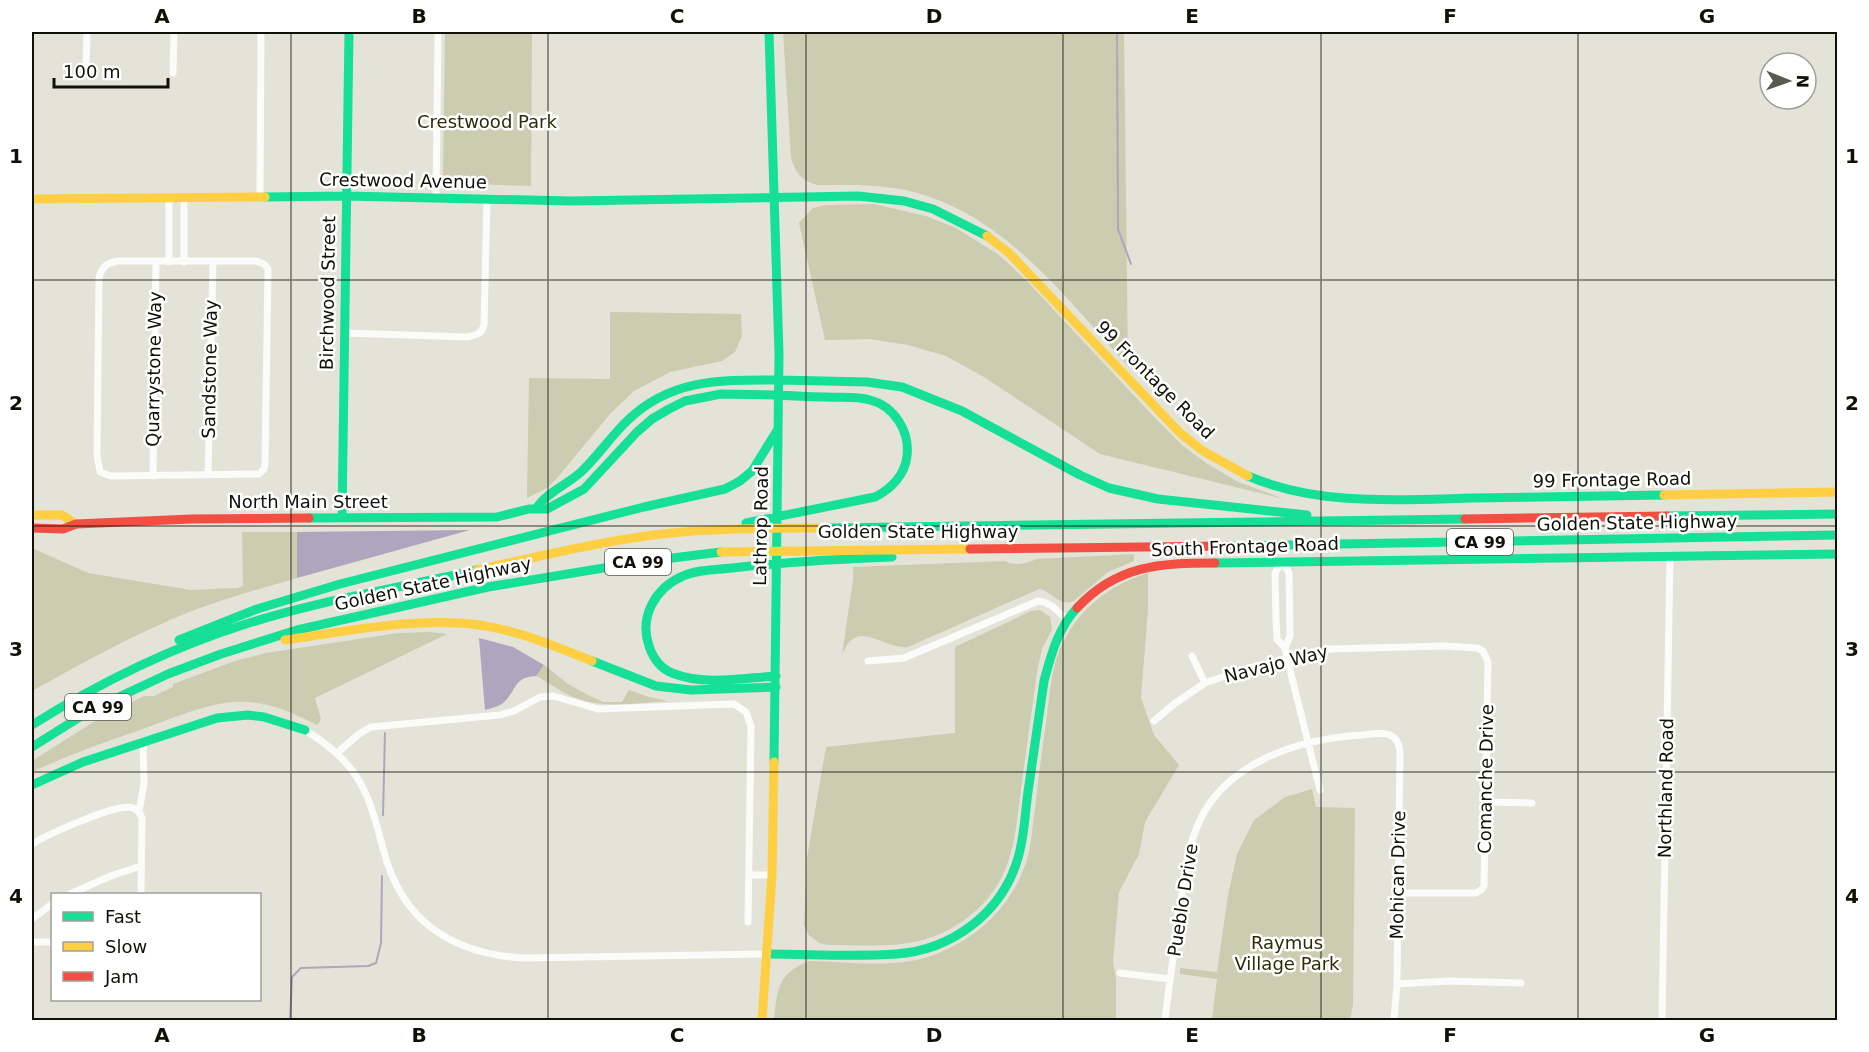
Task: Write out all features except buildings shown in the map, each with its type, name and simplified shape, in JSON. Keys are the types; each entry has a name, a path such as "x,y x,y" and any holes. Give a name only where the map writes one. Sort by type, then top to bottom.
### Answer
{"main road":[{"name":"Birchwood Street","path":"342,518 349,32"},
{"name":"Lathrop Road","path":"762,1020 772,876 778,490 778,380 769,32"},
{"name":"99 Frontage Road","path":"774,197 858,195 904,201 933,209 987,236 1030,273 1180,433 1201,452 1253,479 1285,490 1334,499 1380,500 1838,492"},
{"name":"Crestwood Avenue","path":"32,199 346,196 572,201 774,197"},
{"name":"North Main Street","path":"32,528 63,529 76,524 191,519 496,517 538,506 542,498 561,488 582,471 639,410 654,402 673,393 712,381 778,380 878,383 917,392 982,421 1070,471 1106,487 1134,495 1172,501 1284,511 1341,520"},
{"name":"North Main Street","path":"538,506 547,509 584,489 638,430 652,418 685,402 720,392 869,400 891,410 905,433 908,451 904,468 893,485 874,498 718,529"},
{"path":"81,694 156,649 257,609 340,584 644,507 725,489 752,471 778,429"},
{"name":"Golden State Highway","path":"32,725 81,694 177,649 218,633 300,609 644,536 718,529 1838,514"},
{"name":"North Main Street","path":"32,515 62,515 76,524"},
{"name":"Golden State Highway","path":"32,747 91,710 130,691 200,662 297,630 488,587 640,562 722,552 830,549 1123,548 1838,535"},
{"path":"776,675 692,678 670,672 657,663 646,641 647,608 664,587 685,575 701,572 800,560 1123,548"},
{"name":"South Frontage Road","path":"768,954 897,954 917,951 955,938 974,926 990,910 1008,882 1018,858 1048,658 1059,633 1080,603 1111,579 1138,567 1165,563 1838,554"},
{"path":"251,645 398,625 460,623 495,628 550,644 656,686 691,690 776,687"},
{"path":"32,785 83,762 203,722 231,716 264,717 305,730"}],"street":[{"path":"86,71 87,32"},
{"path":"173,72 174,32"},
{"path":"260,196 261,32"},
{"path":"436,197 438,32"},
{"path":"169,197 169,262"},
{"path":"184,197 184,262"},
{"path":"344,333 467,337 481,332 484,325 487,200"},
{"path":"256,261 264,264 268,269 265,448 264,469 259,474 111,476 103,474 98,468 99,278 104,267 113,262 169,262 256,261"},
{"name":"Quarrystone Way","path":"153,476 156,262"},
{"name":"Sandstone Way","path":"208,475 213,262"},
{"name":"Northland Road","path":"1662,1020 1670,556"},
{"path":"1285,648 1290,636 1289,573 1282,561 1275,573 1277,639 1285,648 1320,790"},
{"path":"868,661 904,658 1038,601 1051,604 1067,620"},
{"name":"Navajo Way","path":"1154,721 1205,683 1287,658 1330,649 1445,646 1477,648 1483,651"},
{"name":"Comanche Drive","path":"1398,893 1476,893 1484,886 1488,662 1483,651"},
{"path":"1192,656 1205,683"},
{"path":"337,753 371,727 500,715 514,711 540,697 553,696 598,710 734,705 746,712 751,726 748,922"},
{"path":"305,730 337,753 362,786 373,812 387,861 402,895 429,926 460,946 500,957 523,958 768,954"},
{"name":"Pueblo Drive","path":"1165,1020 1187,859 1195,830 1205,811 1225,785 1247,767 1273,754 1350,735 1390,735"},
{"name":"Mohican Drive","path":"1390,735 1398,740 1400,752 1394,1020"},
{"path":"141,893 142,818 140,812 144,783 143,742"},
{"path":"1485,802 1532,802"},
{"path":"33,841 110,810 129,807 140,812"},
{"path":"72,893 113,875 141,866"},
{"path":"749,875 772,876"},
{"path":"32,919 51,905"},
{"path":"32,942 51,942"},
{"path":"1120,973 1170,980"},
{"path":"1396,984 1459,981 1521,983"}],"green space":[{"name":"Crestwood Park","path":"445,32 532,32 531,186 445,181 443,177"},
{"path":"783,32 1124,32 1128,366 1028,258 1000,235 970,215 937,199 901,189 818,185 800,175 791,157"},
{"path":"874,204 926,216 956,228 999,255 1026,280 1183,446 1238,482 1284,499 1100,454 984,377 946,356 908,345 869,339 825,340 799,223 813,208 826,205"},
{"path":"610,312 741,314 742,336 735,352 722,361 670,372 634,391 610,414 547,488 527,498 529,378 610,379"},
{"path":"242,532 297,532 297,578 192,611 110,648 32,691 32,548 88,573 191,590 237,588 243,586"},
{"path":"1134,554 1134,561 1108,572 1074,601 1064,602 1039,589 908,647 898,647 863,636 855,638 848,644 842,655 853,567 1005,561 1020,564 1036,559"},
{"path":"1148,573 1148,609 1141,698 1154,735 1179,765 1145,822 1139,854 1119,892 1113,962 1116,979 1116,1020 774,1020 781,983 799,965 810,961 885,963 928,957 945,951 975,933 1000,909 1019,880 1028,856 1051,683 1062,644 1070,630 1091,605 1117,586"},
{"path":"1040,610 1050,617 1052,630 1042,649 1037,672 1012,850 996,887 974,913 944,932 923,940 912,943 876,945 819,943 809,935 804,925 807,858 826,747 955,733 955,647 1031,611"},
{"path":"398,633 447,634 315,698 321,720 317,725 292,713 267,705 248,702 223,703 187,713 106,742 32,772 32,761 95,721 144,696 154,696 173,687 173,684 235,661 266,653"},
{"path":"544,665 568,684 603,702 622,702 629,690 668,701 605,704 581,700 536,676"},
{"name":"Raymus Village Park","path":"1312,789 1316,807 1355,808 1353,1005 1350,1020 1212,1020 1217,979 1180,974 1180,968 1217,972 1228,895 1237,854 1254,820 1285,797"}],"shaded area":[{"path":"470,530 297,578 297,532"},
{"path":"479,638 513,647 544,665 536,676 519,682 503,703 485,710"}],"waterway":[{"path":"1117,32 1118,229 1131,264"},
{"path":"383,815 385,733"},
{"path":"290,1020 292,977 301,968 368,966 376,963 381,943 382,876"}],"traffic: fast":[{"path":"342,518 349,32"},
{"path":"769,32 779,354 774,762"},
{"path":"265,197 346,196 572,201 858,196 904,201 933,209 987,236"},
{"path":"538,506 581,472 628,420 662,396 699,384 738,380 779,380"},
{"path":"779,380 867,382 902,387 962,411 1080,475 1109,488 1158,499 1307,515"},
{"path":"309,518 497,517 529,509 547,509 584,489 637,432 652,419 685,401 721,394 778,395"},
{"path":"746,523 875,497 896,481 906,463 907,447 903,429 893,414 879,403 854,398 778,395"},
{"path":"179,640 257,609 340,584 644,507 725,489 752,471 778,429"},
{"path":"1248,476 1275,486 1302,492 1358,499 1664,495"},
{"path":"1667,516 1838,514"},
{"path":"828,528 1465,519"},
{"path":"1228,546 1838,535"},
{"path":"32,747 91,710 168,674 221,654 297,630 488,587 640,562 721,552"},
{"path":"1215,563 1838,554"},
{"path":"776,676 710,680 684,677 668,671 653,655 646,635 648,614 657,596 673,581 707,570 792,562 892,557"},
{"path":"32,725 83,695 163,655 246,624 303,608 477,570"},
{"path":"768,954 864,955 917,951 955,936 987,911 1000,896 1018,858 1024,831 1044,681 1060,633 1077,608"},
{"path":"592,661 656,686 691,690 776,687"},
{"path":"32,785 83,762 217,718 248,715 264,717 305,730"}],"traffic: slow":[{"path":"32,199 265,197"},
{"path":"987,236 1009,253 1180,433 1203,451 1248,476"},
{"path":"1664,495 1838,492"},
{"path":"32,515 62,515 76,524"},
{"path":"477,570 587,546 653,535 762,528 828,528"},
{"path":"721,552 970,549"},
{"path":"285,640 393,625 459,623 510,631 592,661"},
{"path":"762,1020 772,875 774,762"}],"traffic: jam":[{"path":"1465,519 1667,516"},
{"path":"32,528 63,529 76,524 191,519 309,518"},
{"path":"970,549 1228,546"},
{"path":"1077,608 1108,583 1140,569 1176,564 1215,563"}]}
